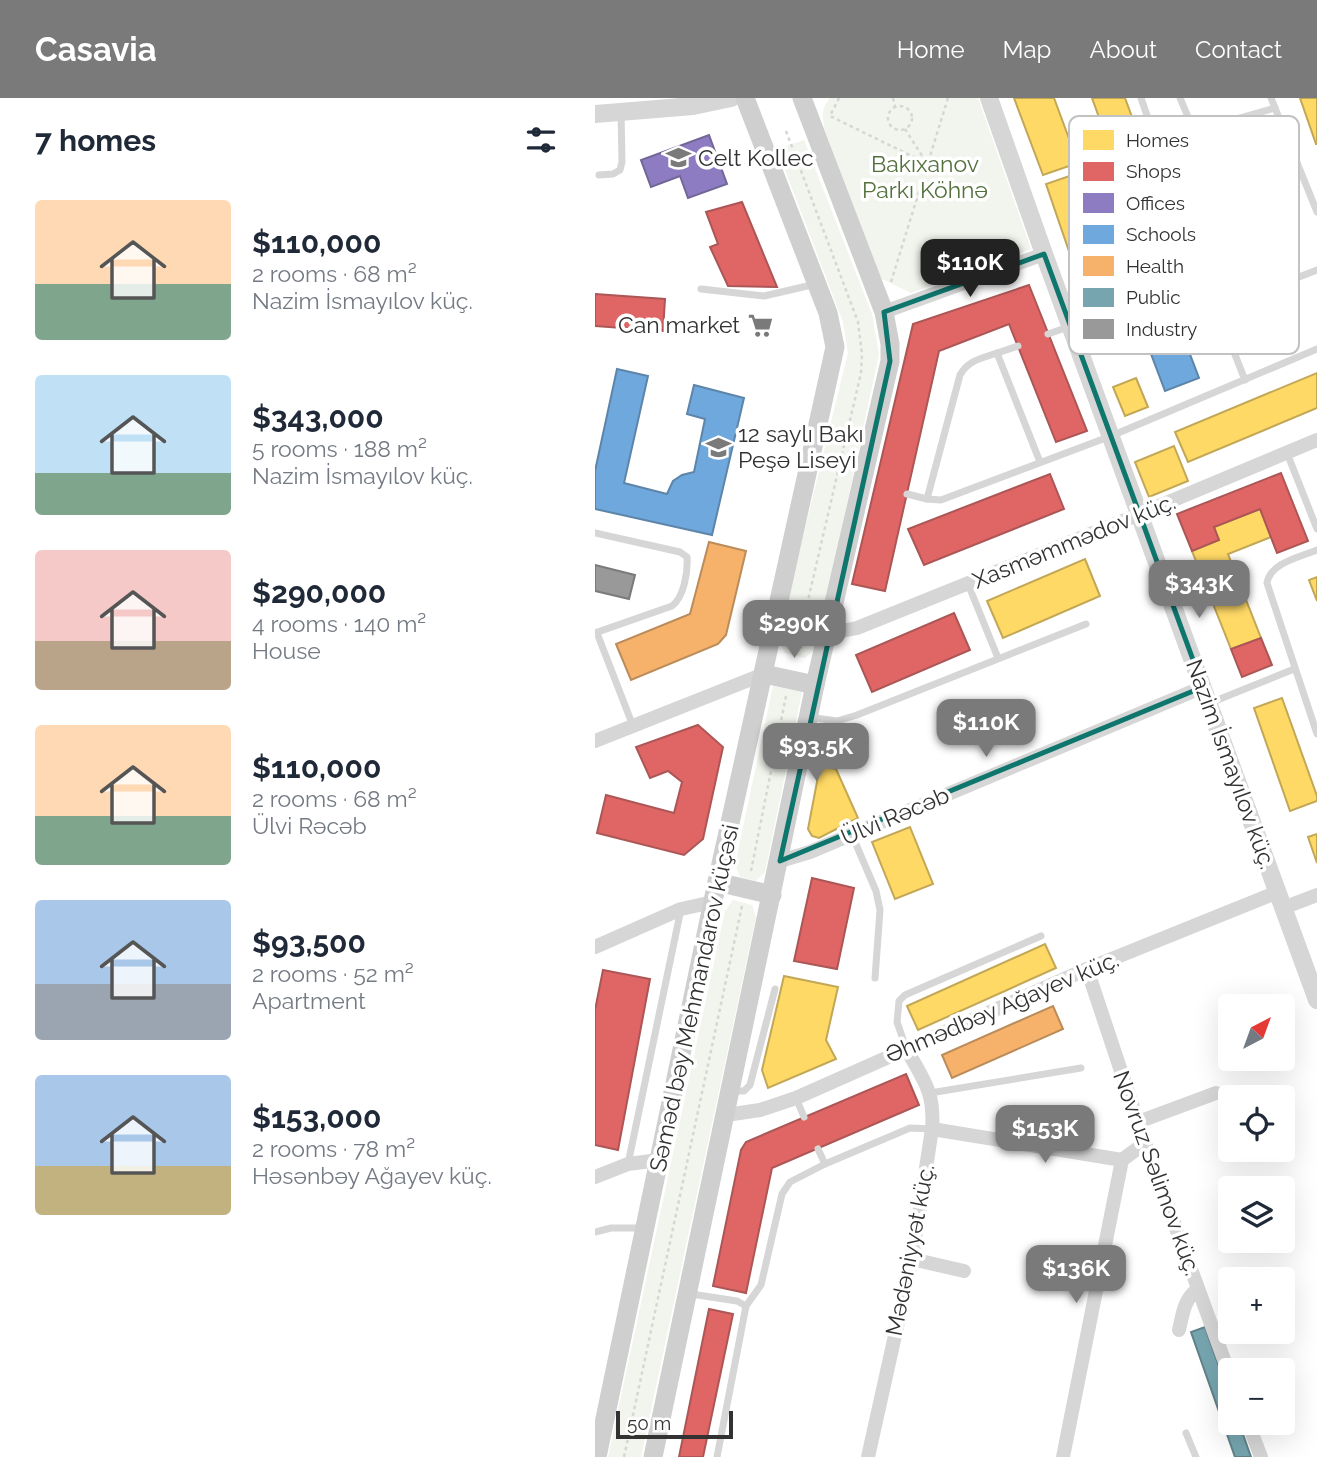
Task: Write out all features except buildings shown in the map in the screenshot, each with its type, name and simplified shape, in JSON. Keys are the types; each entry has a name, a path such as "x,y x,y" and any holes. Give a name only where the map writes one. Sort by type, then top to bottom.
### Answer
{"main road":[{"name":"Səməd bəy Mehmandarov küçəsi","path":"597,1457 717,882 835,347 828,313 745,98"},
{"path":"653,1457 815,685 868,486 890,361 884,312 802,98"},
{"path":"764,674 815,685"},
{"path":"717,882 772,895"}],"street":[{"path":"595,114 693,106 731,98"},
{"name":"Nazim İsmayılov küç.","path":"989,98 1069,321"},
{"path":"884,312 1044,254"},
{"name":"Nazim İsmayılov küç.","path":"1081,354 1317,1000"},
{"name":"Xasməmmədov küç.","path":"828,630 857,628 1317,440"},
{"path":"595,741 764,674"},
{"name":"Ülvi Rəcəb","path":"780,861 810,852 1206,695"},
{"name":"Əhmədbəy Ağayev küç.","path":"726,1115 760,1110 796,1098 1087,969 1281,900 1317,895"},
{"path":"595,947 681,909 713,902"},
{"name":"Novruz Səlimov küç.","path":"1087,969 1145,1143 1223,1358"},
{"name":"Mədəniyyət küç.","path":"868,1457 912,1259 934,1109 930,1093 905,1048"},
{"path":"1138,1122 1216,1093"},
{"path":"932,1129 1122,1160"},
{"path":"1063,1457 1122,1160 1145,1143"},
{"path":"595,1177 628,1164 659,1160"},
{"path":"912,1259 964,1270"},
{"path":"1179,1330 1186,1301 1189,1295 1198,1289"},
{"path":"1253,1435 1261,1457"}],"lane":[{"path":"1140,98 1146,116"},
{"path":"1180,98 1188,116"},
{"path":"1271,98 1278,116"},
{"path":"1247,116 1275,108"},
{"path":"599,175 613,174 619,170 622,162 621,113"},
{"path":"1299,167 1317,212"},
{"path":"1299,277 1317,270"},
{"path":"701,289 764,296 816,284"},
{"path":"1048,334 1069,327"},
{"path":"927,499 964,367 1018,345"},
{"path":"907,494 941,500 1111,436 1317,349"},
{"path":"997,353 1040,463"},
{"path":"1234,354 1245,380"},
{"path":"1287,453 1317,529"},
{"path":"595,533 680,552 687,557 688,565 680,597 672,606 596,633 633,726"},
{"path":"1317,550 1274,568 1268,575 1267,583 1317,734"},
{"path":"968,584 998,658"},
{"path":"808,717 837,721 1086,624"},
{"path":"1206,695 1294,669"},
{"path":"852,834 876,891 880,910 875,978"},
{"path":"628,1164 681,909"},
{"path":"905,1048 897,1022 899,1002 905,995 1041,936"},
{"path":"730,1091 744,1091 750,1085 775,989"},
{"path":"930,1093 1081,1068"},
{"path":"796,1098 804,1117"},
{"path":"717,1457 746,1306 761,1285 782,1194 790,1182 825,1164 910,1128 932,1129"},
{"path":"818,1149 825,1164"},
{"path":"595,1232 611,1228 645,1228"},
{"path":"686,1293 737,1301 746,1306"},
{"path":"1186,1433 1196,1457"}],"path":[{"path":"839,98 831,117 926,163"},
{"path":"893,98 895,107"},
{"path":"891,283 948,98"},
{"path":"905,106 910,111 911,125 905,129 892,128 888,122 887,114 895,107 905,106"},
{"path":"905,129 926,163"},
{"path":"749,879 787,689"},
{"path":"624,1457 742,903"}],"highlighted area":[{"path":"1044,254 1203,687 780,861 890,361 884,312"}],"green space":[{"name":"Bakıxanov Parkı Köhnə","path":"830,98 978,98 1031,249 911,293 880,278 825,130 823,113"},
{"path":"804,140 872,314 879,354 816,648 805,658 785,653 778,639 848,353 843,322 777,149"},
{"path":"773,686 802,692 765,872 756,881 740,877 735,865"},
{"path":"733,900 752,905 756,917 641,1457 608,1457 725,911"}],"place":[{"name":"Celt Kollec","path":"678,158"},
{"name":"Can market","path":"760,325"},
{"name":"12 saylı Bakı Peşə Liseyi","path":"718,447"}]}
